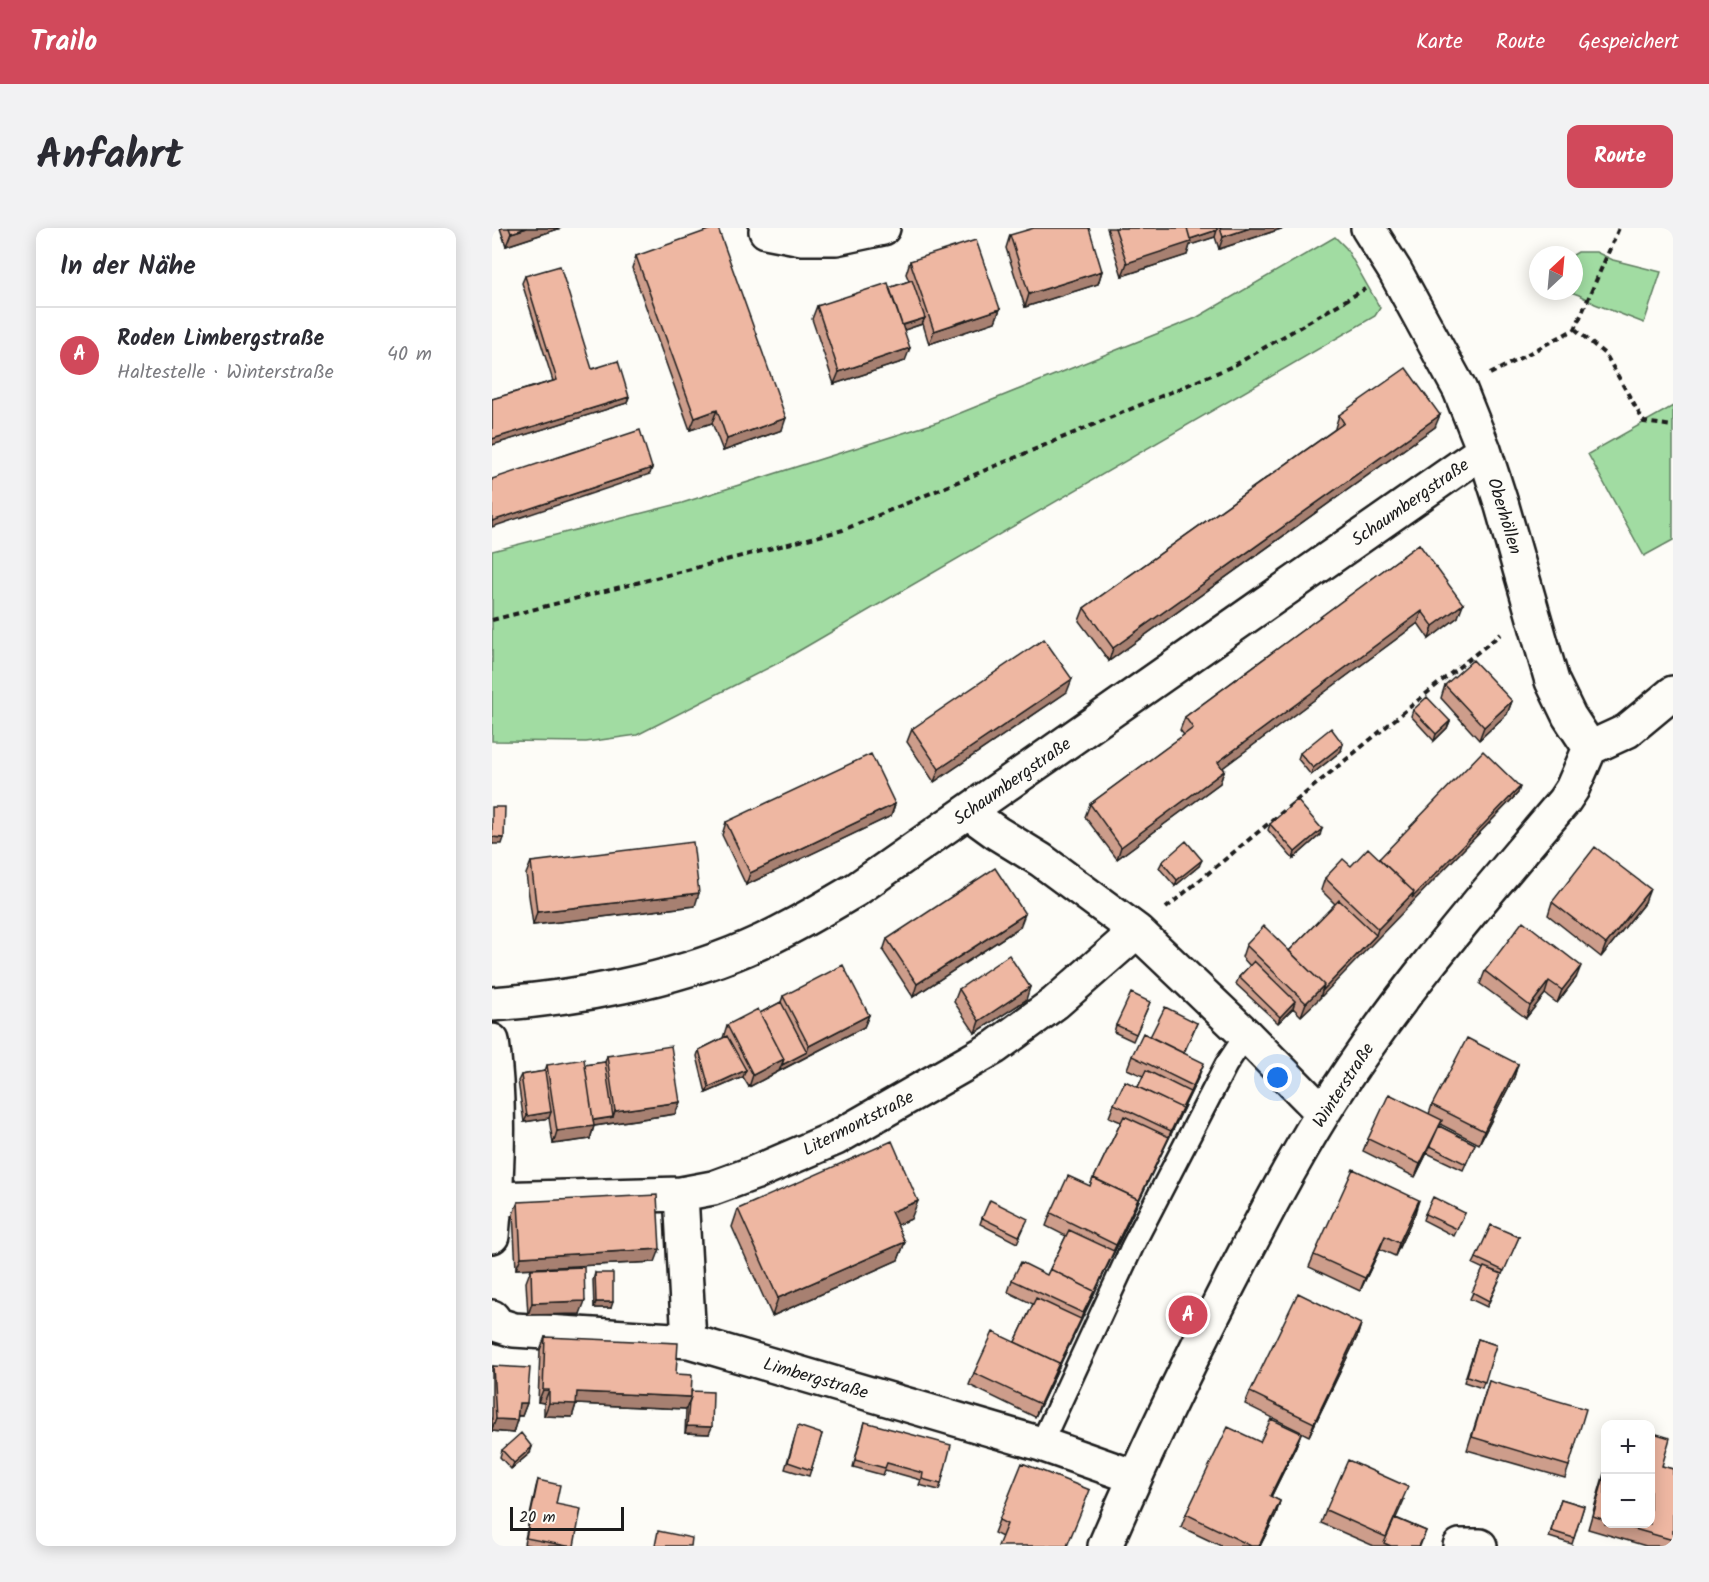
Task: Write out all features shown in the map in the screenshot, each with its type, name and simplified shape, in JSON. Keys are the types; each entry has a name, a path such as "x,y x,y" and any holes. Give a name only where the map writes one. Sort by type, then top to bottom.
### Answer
{"street":[{"path":"766,231 802,238 837,238 883,228"},
{"name":"Oberhöllen","path":"1368,228 1395,271 1460,390 1484,450 1533,610 1552,681 1559,697 1590,748"},
{"name":"Schaumbergstraße","path":"492,1004 544,1000 614,988 686,969 747,948 799,922 857,889 1484,450"},
{"path":"1590,748 1627,730 1673,693"},
{"name":"Winterstraße","path":"1106,1546 1135,1477 1209,1323 1261,1221 1323,1113 1359,1058 1427,965 1564,801 1572,789 1590,748"},
{"path":"968,812 998,834 1041,860 1137,932 1246,1035 1323,1113"},
{"name":"Litermontstraße","path":"681,1194 713,1188 753,1173 836,1138 895,1105 995,1047 1055,1003 1137,932"},
{"path":"492,1041 497,1099 492,1236"},
{"path":"495,1199 681,1194 689,1341"},
{"name":"Limbergstraße","path":"492,1317 498,1325 514,1330 689,1341 1041,1444 1135,1477"},
{"path":"1460,1546 1479,1546"}],"lane":[{"path":"1041,1444 1133,1245 1226,1065 1246,1035"}],"path":[{"path":"1460,390 1575,328 1619,228"},
{"path":"492,620 843,530 1233,366 1395,271"},
{"path":"1575,328 1606,355 1644,422 1673,426"},
{"path":"1137,932 1450,674 1533,610"}],"green space":[{"path":"1335,237 1346,248 1380,308 1375,316 778,663 637,735 586,742 492,741 492,551 682,503 938,422 1196,318"},
{"path":"1583,252 1596,252 1613,260 1661,272 1644,323 1583,297"},
{"path":"1673,406 1673,540 1644,556 1588,454"}],"building":[{"path":"509,228 527,228 511,233"},
{"path":"718,228 786,418 727,439 717,410 695,418 636,256"},
{"path":"1034,228 1089,228 1102,271 1029,294 1010,235"},
{"path":"1115,228 1187,228 1191,242 1127,263"},
{"path":"1187,228 1216,228 1217,230 1190,239"},
{"path":"1220,228 1250,228 1223,237"},
{"path":"976,240 1000,309 934,331 910,261"},
{"path":"560,266 592,369 618,361 629,397 492,439 492,399 557,380 525,276"},
{"path":"912,280 925,318 902,325 889,288"},
{"path":"888,283 910,348 839,372 817,306"},
{"path":"1406,368 1440,415 1113,648 1084,608 1344,423 1339,415"},
{"path":"640,430 652,468 492,521 492,479"},
{"path":"1419,544 1463,604 1433,626 1422,611 1218,762 1224,771 1121,847 1090,804 1193,728 1185,717"},
{"path":"1044,639 1072,679 939,769 912,729"},
{"path":"1473,660 1512,701 1484,727 1445,685"},
{"path":"1427,697 1450,721 1436,734 1413,710"},
{"path":"1331,728 1343,744 1313,768 1300,753"},
{"path":"1483,751 1520,787 1412,898 1414,892 1379,859"},
{"path":"871,754 895,804 750,873 726,822"},
{"path":"1297,800 1322,829 1295,852 1270,824"},
{"path":"492,807 505,807 504,838 492,837"},
{"path":"1186,841 1202,860 1177,880 1162,862"},
{"path":"693,842 699,893 537,912 531,862"},
{"path":"1595,847 1650,889 1606,944 1552,902"},
{"path":"1368,848 1414,892 1378,929 1325,878 1343,859 1351,866"},
{"path":"995,868 1025,914 917,984 887,939"},
{"path":"1339,900 1376,935 1322,991 1324,985 1289,951"},
{"path":"1523,921 1581,966 1562,990 1549,981 1530,1006 1485,971"},
{"path":"1264,926 1324,985 1306,1003 1246,945"},
{"path":"1009,955 1030,987 979,1021 959,989"},
{"path":"1254,961 1295,1001 1280,1017 1239,977"},
{"path":"843,965 869,1015 809,1046 783,996"},
{"path":"1131,993 1150,1002 1136,1034 1116,1025"},
{"path":"781,1002 807,1052 782,1065 784,1059 760,1013"},
{"path":"1165,1007 1197,1023 1183,1053 1150,1037"},
{"path":"758,1009 784,1059 753,1075 727,1025"},
{"path":"1143,1033 1204,1063 1193,1086 1132,1056"},
{"path":"727,1036 746,1070 709,1087 699,1050"},
{"path":"1467,1038 1518,1064 1484,1131 1432,1105"},
{"path":"671,1046 680,1102 615,1111 607,1056"},
{"path":"584,1059 594,1126 557,1131 547,1065"},
{"path":"605,1062 613,1117 593,1120 585,1065"},
{"path":"1146,1070 1190,1092 1182,1108 1138,1087"},
{"path":"545,1071 551,1112 527,1116 521,1075"},
{"path":"1125,1081 1182,1108 1171,1131 1114,1104"},
{"path":"1389,1094 1442,1120 1420,1164 1368,1139"},
{"path":"1124,1116 1169,1137 1136,1205 1138,1199 1094,1178"},
{"path":"1439,1126 1475,1144 1466,1164 1430,1146"},
{"path":"892,1141 918,1201 891,1212 905,1242 778,1298 738,1209"},
{"path":"1353,1169 1419,1200 1399,1243 1385,1236 1365,1278 1314,1255"},
{"path":"1068,1176 1090,1186 1093,1178 1138,1199 1116,1245 1051,1213"},
{"path":"657,1195 660,1249 521,1257 518,1202"},
{"path":"1433,1197 1465,1213 1457,1229 1425,1214"},
{"path":"990,1200 1028,1219 1019,1236 982,1218"},
{"path":"1491,1225 1519,1237 1504,1271 1476,1258"},
{"path":"1069,1230 1114,1251 1092,1297 1094,1291 1050,1269"},
{"path":"1021,1262 1047,1275 1050,1269 1094,1291 1083,1313 1012,1280"},
{"path":"584,1267 585,1301 532,1303 531,1269"},
{"path":"1484,1267 1502,1274 1489,1301 1472,1292"},
{"path":"595,1273 613,1273 613,1302 596,1302"},
{"path":"1298,1293 1361,1324 1314,1423 1250,1392"},
{"path":"1036,1298 1081,1319 1057,1369 1059,1363 1015,1342"},
{"path":"993,1332 1059,1363 1040,1404 974,1373"},
{"path":"545,1337 678,1343 676,1374 692,1375 691,1397 577,1392 576,1404 549,1403 549,1390 543,1390"},
{"path":"1478,1339 1496,1345 1485,1382 1467,1376"},
{"path":"493,1366 530,1368 527,1403 519,1403 517,1420 496,1419"},
{"path":"1489,1381 1586,1409 1569,1466 1472,1437"},
{"path":"691,1391 713,1392 712,1427 687,1426"},
{"path":"1271,1419 1301,1433 1270,1496 1280,1501 1259,1546 1251,1546 1186,1514 1228,1427 1260,1442"},
{"path":"865,1422 951,1445 941,1484 922,1479 923,1473 887,1463 885,1468 855,1460"},
{"path":"798,1426 822,1434 811,1470 788,1462"},
{"path":"521,1433 532,1447 514,1463 502,1450"},
{"path":"1655,1434 1670,1438 1662,1466 1673,1469 1673,1540 1631,1528 1655,1528"},
{"path":"1348,1460 1408,1487 1386,1537 1326,1510"},
{"path":"1022,1463 1090,1490 1067,1546 998,1546 1007,1524 999,1520"},
{"path":"538,1480 560,1485 556,1504 581,1509 574,1546 526,1538"},
{"path":"1601,1487 1601,1519 1593,1516"},
{"path":"1561,1499 1584,1506 1574,1538 1551,1531"},
{"path":"1395,1518 1426,1531 1419,1546 1391,1546 1384,1543"},
{"path":"658,1531 692,1538 691,1546 655,1546"}],"place":[{"name":"Roden Limbergstraße","path":"1188,1315"}]}
